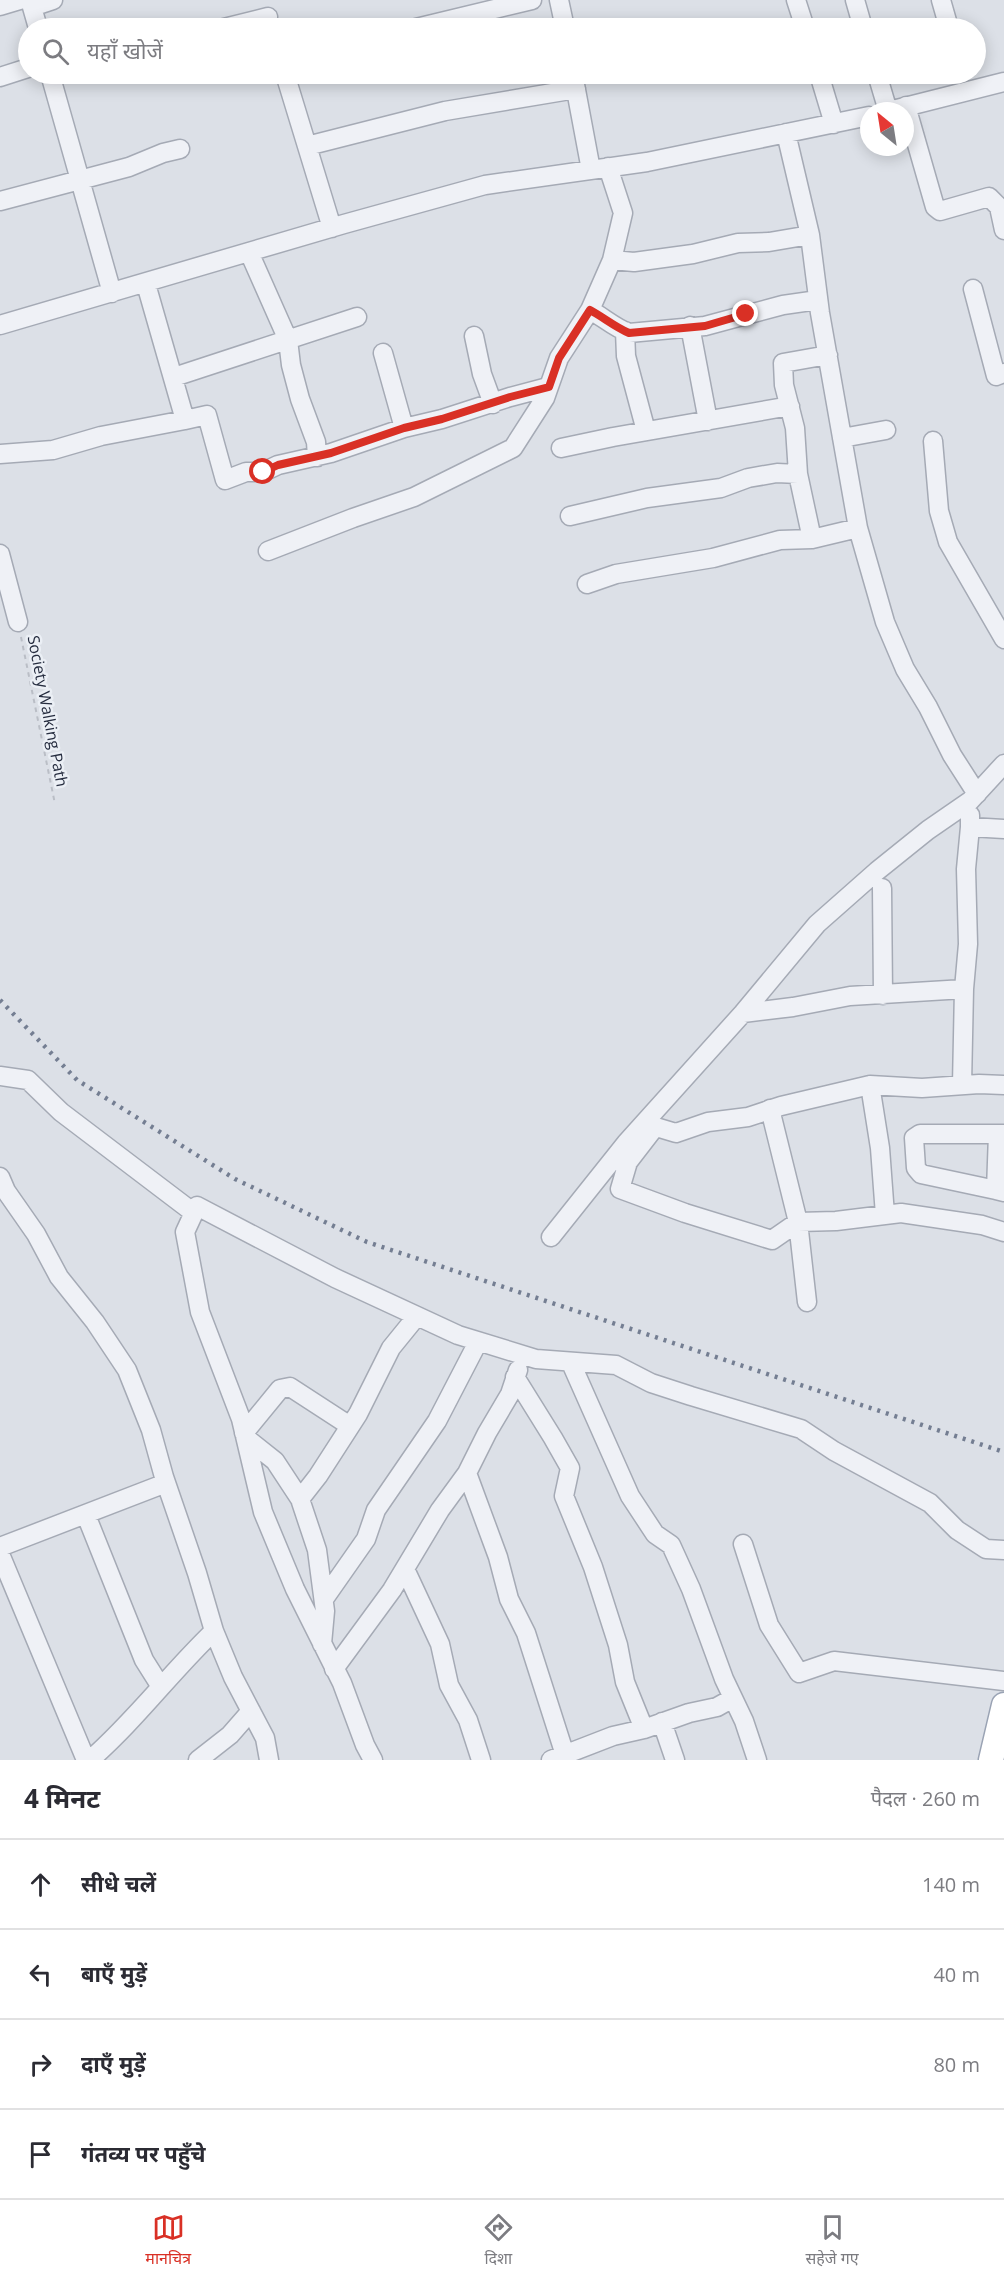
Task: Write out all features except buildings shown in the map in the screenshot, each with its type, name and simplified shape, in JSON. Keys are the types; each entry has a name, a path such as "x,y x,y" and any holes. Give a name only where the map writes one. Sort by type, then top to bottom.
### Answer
{"main road":[{"path":"991,1760 1004,1705"}],"street":[{"path":"0,6 53,0"},
{"path":"457,18 532,0"},
{"path":"559,0 563,18"},
{"path":"796,0 802,18"},
{"path":"855,0 860,18"},
{"path":"941,0 947,18"},
{"path":"27,2 34,18"},
{"path":"0,77 18,71"},
{"path":"986,82 1004,82"},
{"path":"56,84 80,181 112,293"},
{"path":"288,84 332,228"},
{"path":"307,146 562,84"},
{"path":"268,551 414,497 513,448 545,398 559,358 590,310 612,260 623,213 600,169 576,84"},
{"path":"822,84 834,124"},
{"path":"881,84 890,102"},
{"path":"914,102 960,84"},
{"path":"0,325 485,185 647,162 860,118"},
{"path":"786,133 810,235 818,300 858,528 885,622 905,669 928,707 973,797 966,869 968,944 964,989 962,1085"},
{"path":"0,201 129,167 163,153 180,149"},
{"path":"913,156 935,207 940,211 989,197 999,207 1004,230"},
{"path":"612,260 634,262 693,254 738,243 769,242 810,235"},
{"path":"249,252 288,340 291,365 300,399 316,442 317,457"},
{"path":"146,284 185,420"},
{"path":"973,289 996,376 1004,373"},
{"path":"590,310 629,333 705,326 783,305 818,300"},
{"path":"174,377 357,317"},
{"path":"690,327 708,421"},
{"path":"625,331 626,356 646,431"},
{"path":"474,336 482,374 493,404"},
{"path":"383,353 404,428"},
{"path":"812,539 798,474 795,428 784,385 783,363 828,355"},
{"path":"0,453 53,450 101,436 207,415 225,480 246,472 263,472 278,465 317,457 404,428 549,387"},
{"path":"561,448 790,406"},
{"path":"842,438 886,430"},
{"path":"933,441 939,510 948,542 1004,639"},
{"path":"570,516 647,498 721,488 748,478 777,473 798,474"},
{"path":"587,584 616,574 713,558 780,540 812,539 858,528"},
{"path":"0,554 18,622"},
{"path":"1004,764 973,797 879,868 817,924 650,1125 628,1162 620,1189 685,1213 772,1239 798,1222 836,1221 901,1213 982,1225 1004,1232"},
{"path":"970,827 1004,829"},
{"path":"882,888 883,995"},
{"path":"743,1013 793,1007 850,996 964,989"},
{"path":"0,1076 28,1080 61,1112 194,1213"},
{"path":"650,1125 676,1133 708,1122 748,1117 770,1109 870,1085 922,1088 1004,1085"},
{"path":"870,1085 880,1148 885,1215"},
{"path":"770,1109 798,1222 807,1302"},
{"path":"551,1237 626,1143 650,1125"},
{"path":"920,1134 1001,1134 1000,1191 921,1174 916,1168 914,1138 920,1134"},
{"path":"0,1177 6,1191 36,1234 59,1277 95,1322 127,1370 151,1430 166,1484 197,1573 214,1631 233,1677 265,1738 269,1760"},
{"path":"373,1760 334,1669 295,1589 263,1512 245,1435 200,1312 185,1232 197,1206 335,1278 458,1335 536,1359 616,1365 651,1383 801,1429 834,1451 930,1503 957,1530 986,1549 1004,1550"},
{"path":"300,1499 318,1476 350,1426 391,1348 417,1316"},
{"path":"324,1599 366,1539 376,1510 437,1421 478,1342"},
{"path":"334,1669 405,1569 440,1510 467,1473 510,1394 523,1355"},
{"path":"571,1363 630,1496 655,1534 670,1545 691,1589 724,1679 744,1721 757,1760"},
{"path":"515,1377 570,1468 564,1496 593,1568 618,1645 625,1682 644,1729"},
{"path":"245,1435 280,1389 285,1387 290,1387 350,1426"},
{"path":"245,1435 275,1461 300,1499 317,1550 325,1611 322,1646"},
{"path":"467,1473 498,1557 509,1599 530,1643 558,1757 590,1754 613,1736 644,1729 688,1713 717,1707 733,1698"},
{"path":"0,1547 166,1484"},
{"path":"86,1515 144,1660 161,1687"},
{"path":"743,1544 769,1625 799,1673 834,1661 1004,1680"},
{"path":"0,1554 88,1760 161,1687 182,1661 214,1631"},
{"path":"405,1569 440,1644 449,1685 468,1720 481,1760"},
{"path":"198,1760 230,1735 251,1711"},
{"path":"662,1722 675,1760"}],"path":[{"name":"Society Walking Path","path":"18,622 55,804"}],"railway":[{"path":"0,1000 77,1080 235,1179 367,1242 1004,1452"}],"route":[{"path":"263,472 278,465 331,453 404,428 549,387 559,358 590,310 629,333 705,326 746,314"}]}
